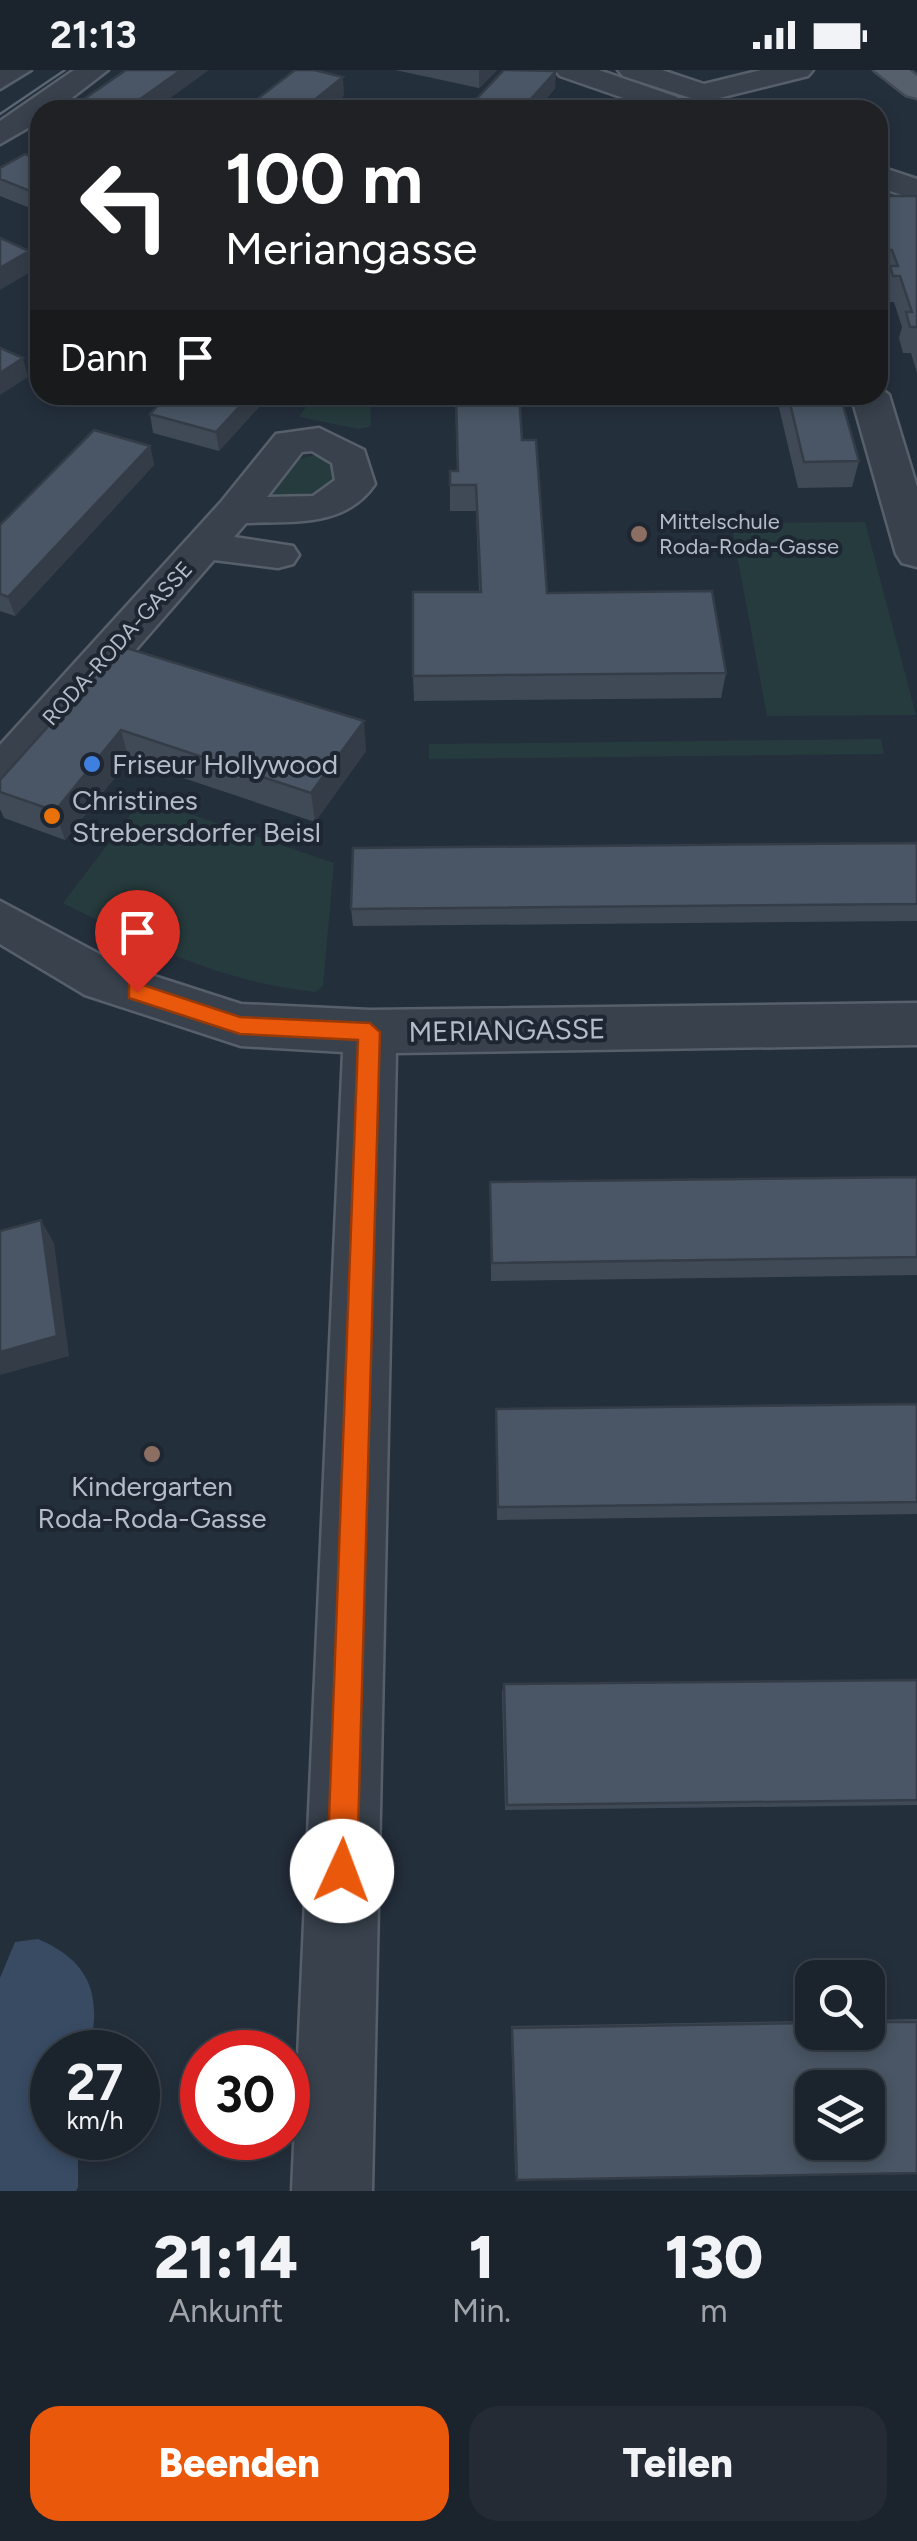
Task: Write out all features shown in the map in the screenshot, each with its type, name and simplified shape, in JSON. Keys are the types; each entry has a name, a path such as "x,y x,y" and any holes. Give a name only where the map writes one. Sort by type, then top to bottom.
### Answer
{"main road":[{"path":"890,70 917,89"}],"street":[{"path":"0,80 41,80 94,70"},
{"path":"570,70 621,75 703,93 798,70"},
{"path":"596,100 621,75"},
{"path":"621,75 669,100"},
{"path":"0,109 41,80"},
{"path":"0,134 41,80"},
{"path":"888,180 917,190"},
{"path":"873,405 917,554"},
{"name":"RODA-RODA-GASSE","path":"0,775 235,510"},
{"path":"203,546 278,555"},
{"name":"MERIANGASSE","path":"0,920 103,980 240,1026 370,1032 917,1024"},
{"path":"332,2191 370,1032"}],"green space":[{"path":"307,405 370,405 371,426 359,429 299,417"},
{"path":"319,454 332,468 332,486 311,495 271,498 267,492 295,460"},
{"path":"865,522 916,715 767,716 731,523"},
{"path":"881,739 884,754 429,759 429,744"},
{"path":"143,798 334,863 323,986 315,992 216,971 63,903"}],"water":[{"path":"38,1939 56,1948 81,1970 93,1998 93,2030 30,2030 30,2160 78,2160 76,2191 0,2191 0,1978 15,1942"}],"building":[{"path":"126,70 181,70 139,100 82,100"},
{"path":"295,70 343,77 314,100 256,100"},
{"path":"504,70 556,71 530,100 476,100"},
{"path":"25,154 30,156 30,191 0,179 0,168"},
{"path":"888,196 917,196 917,327 910,327 906,312 912,312 900,276 893,276 890,266 898,266 892,250 888,250"},
{"path":"0,238 29,251 0,268"},
{"path":"0,348 23,358 0,373"},
{"path":"159,405 241,405 216,432 150,414"},
{"path":"456,405 520,405 522,440 536,440 547,593 712,591 726,673 413,676 413,592 481,592 476,485 450,485 450,471 458,471"},
{"path":"790,405 843,405 859,461 804,462"},
{"path":"94,430 150,446 8,597 0,594 0,525"},
{"path":"120,646 364,721 311,793 121,730 55,811 0,792 0,780"},
{"path":"917,843 917,904 351,909 353,848"},
{"path":"917,1177 917,1257 492,1263 490,1182"},
{"path":"41,1220 57,1336 0,1352 0,1231"},
{"path":"917,1404 917,1502 498,1507 496,1409"},
{"path":"917,1680 917,1800 507,1805 504,1684"},
{"path":"885,2022 917,2022 917,2173 517,2180 512,2028 795,2023 795,2050 885,2050"}],"tram line":[{"path":"0,114 65,70"}],"place":[{"name":"Mittelschule Roda-Roda-Gasse","path":"639,534"},
{"name":"Friseur Hollywood","path":"92,764"},
{"name":"Christines Strebersdorfer Beisl","path":"52,816"},
{"name":"Kindergarten Roda-Roda-Gasse","path":"152,1454"}],"route":[{"path":"137,992 240,1026 370,1032 342,1871"}]}
